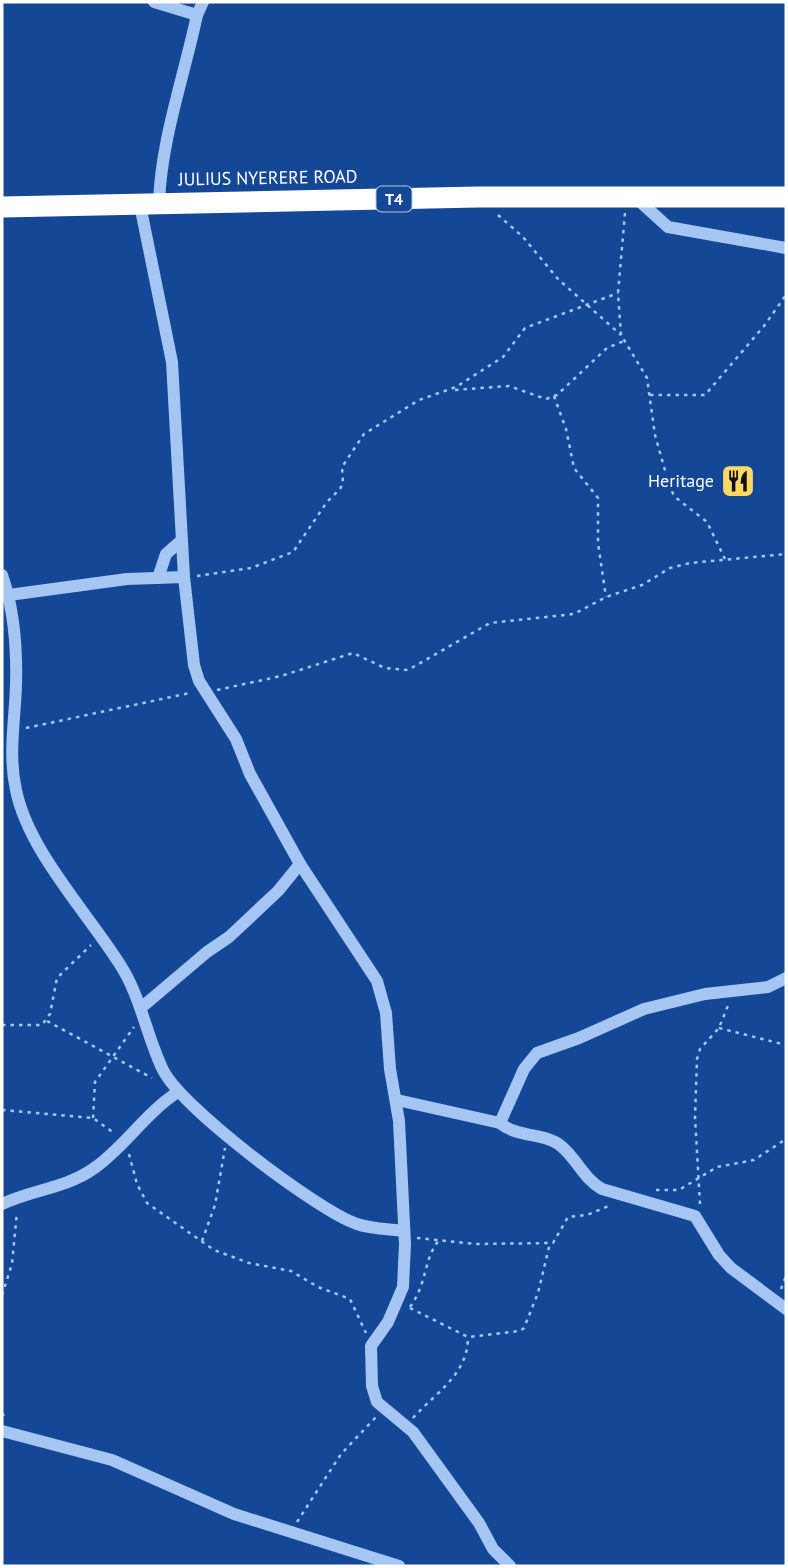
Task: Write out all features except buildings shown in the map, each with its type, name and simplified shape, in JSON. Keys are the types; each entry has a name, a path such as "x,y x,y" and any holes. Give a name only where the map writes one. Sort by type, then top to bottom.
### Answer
{"highway":[{"name":"JULIUS NYERERE ROAD","path":"2,207 478,197 786,197"}],"street":[{"path":"154,2 197,15"},
{"path":"203,2 197,15 177,107 150,204 172,362 184,577 194,666 207,693 236,739 250,774 300,864 377,981 386,1013 390,1069 397,1100 404,1234 403,1287 385,1325 371,1346 372,1386 376,1402 408,1428 442,1471 493,1549 510,1566"},
{"path":"631,197 668,228 786,248"},
{"path":"158,578 166,554 182,540"},
{"path":"2,575 9,595 16,685 8,768 20,808 48,860 102,937 143,1010 164,1071 176,1093 320,1206 355,1224 404,1234"},
{"path":"9,595 127,579 184,577"},
{"path":"143,1010 206,952 229,937 278,891 300,864"},
{"path":"500,1123 524,1069 537,1053 606,1027 622,1017 705,993 768,987 786,978"},
{"path":"2,1204 79,1178 125,1141 176,1093"},
{"path":"397,1100 500,1123 508,1130 559,1144 588,1181 624,1196 695,1216 719,1255 731,1268 786,1309"},
{"path":"2,1431 112,1460 199,1500 289,1534 399,1566"}],"path":[{"path":"478,197 523,237 558,279 621,335 646,378 655,435 670,488 682,503 707,522 725,559"},
{"path":"621,335 618,293 631,197"},
{"path":"452,390 503,357 525,328 618,293"},
{"path":"650,395 705,396 764,327 786,295"},
{"path":"184,577 251,568 293,552 327,502 340,489 343,483 342,467 364,434 419,400 452,390 495,385 509,386 540,399 554,396 590,361 607,348 624,341"},
{"path":"554,396 566,429 574,468 598,498 598,543 606,597"},
{"path":"12,729 37,728 162,698 207,693 281,676 353,653 385,668 408,670 490,623 574,614 606,597 642,585 670,568 725,559 786,554"},
{"path":"2,1025 35,1027 47,1020 57,978 102,937"},
{"path":"702,1224 698,1178 696,1059 700,1049 719,1028 734,991"},
{"path":"93,1118 95,1082 143,1010"},
{"path":"47,1020 146,1073 176,1093"},
{"path":"719,1028 786,1045"},
{"path":"2,1110 93,1118 125,1141 136,1184 147,1203 214,1250 249,1263 291,1271 318,1287 350,1298 371,1346"},
{"path":"202,1241 215,1205 218,1171 228,1135"},
{"path":"650,1190 679,1190 717,1167 754,1160 786,1139"},
{"path":"404,1234 476,1244 550,1243 557,1241 568,1217 597,1213 624,1196"},
{"path":"2,1294 12,1264 18,1197"},
{"path":"385,1325 403,1316 410,1308 424,1285 432,1249 439,1240"},
{"path":"410,1308 468,1337 508,1334 524,1328 538,1293 550,1243"},
{"path":"408,1428 414,1417 448,1386 466,1354 468,1337"},
{"path":"289,1534 335,1461 383,1408"}],"place":[{"name":"Heritage","path":"738,481"}]}
